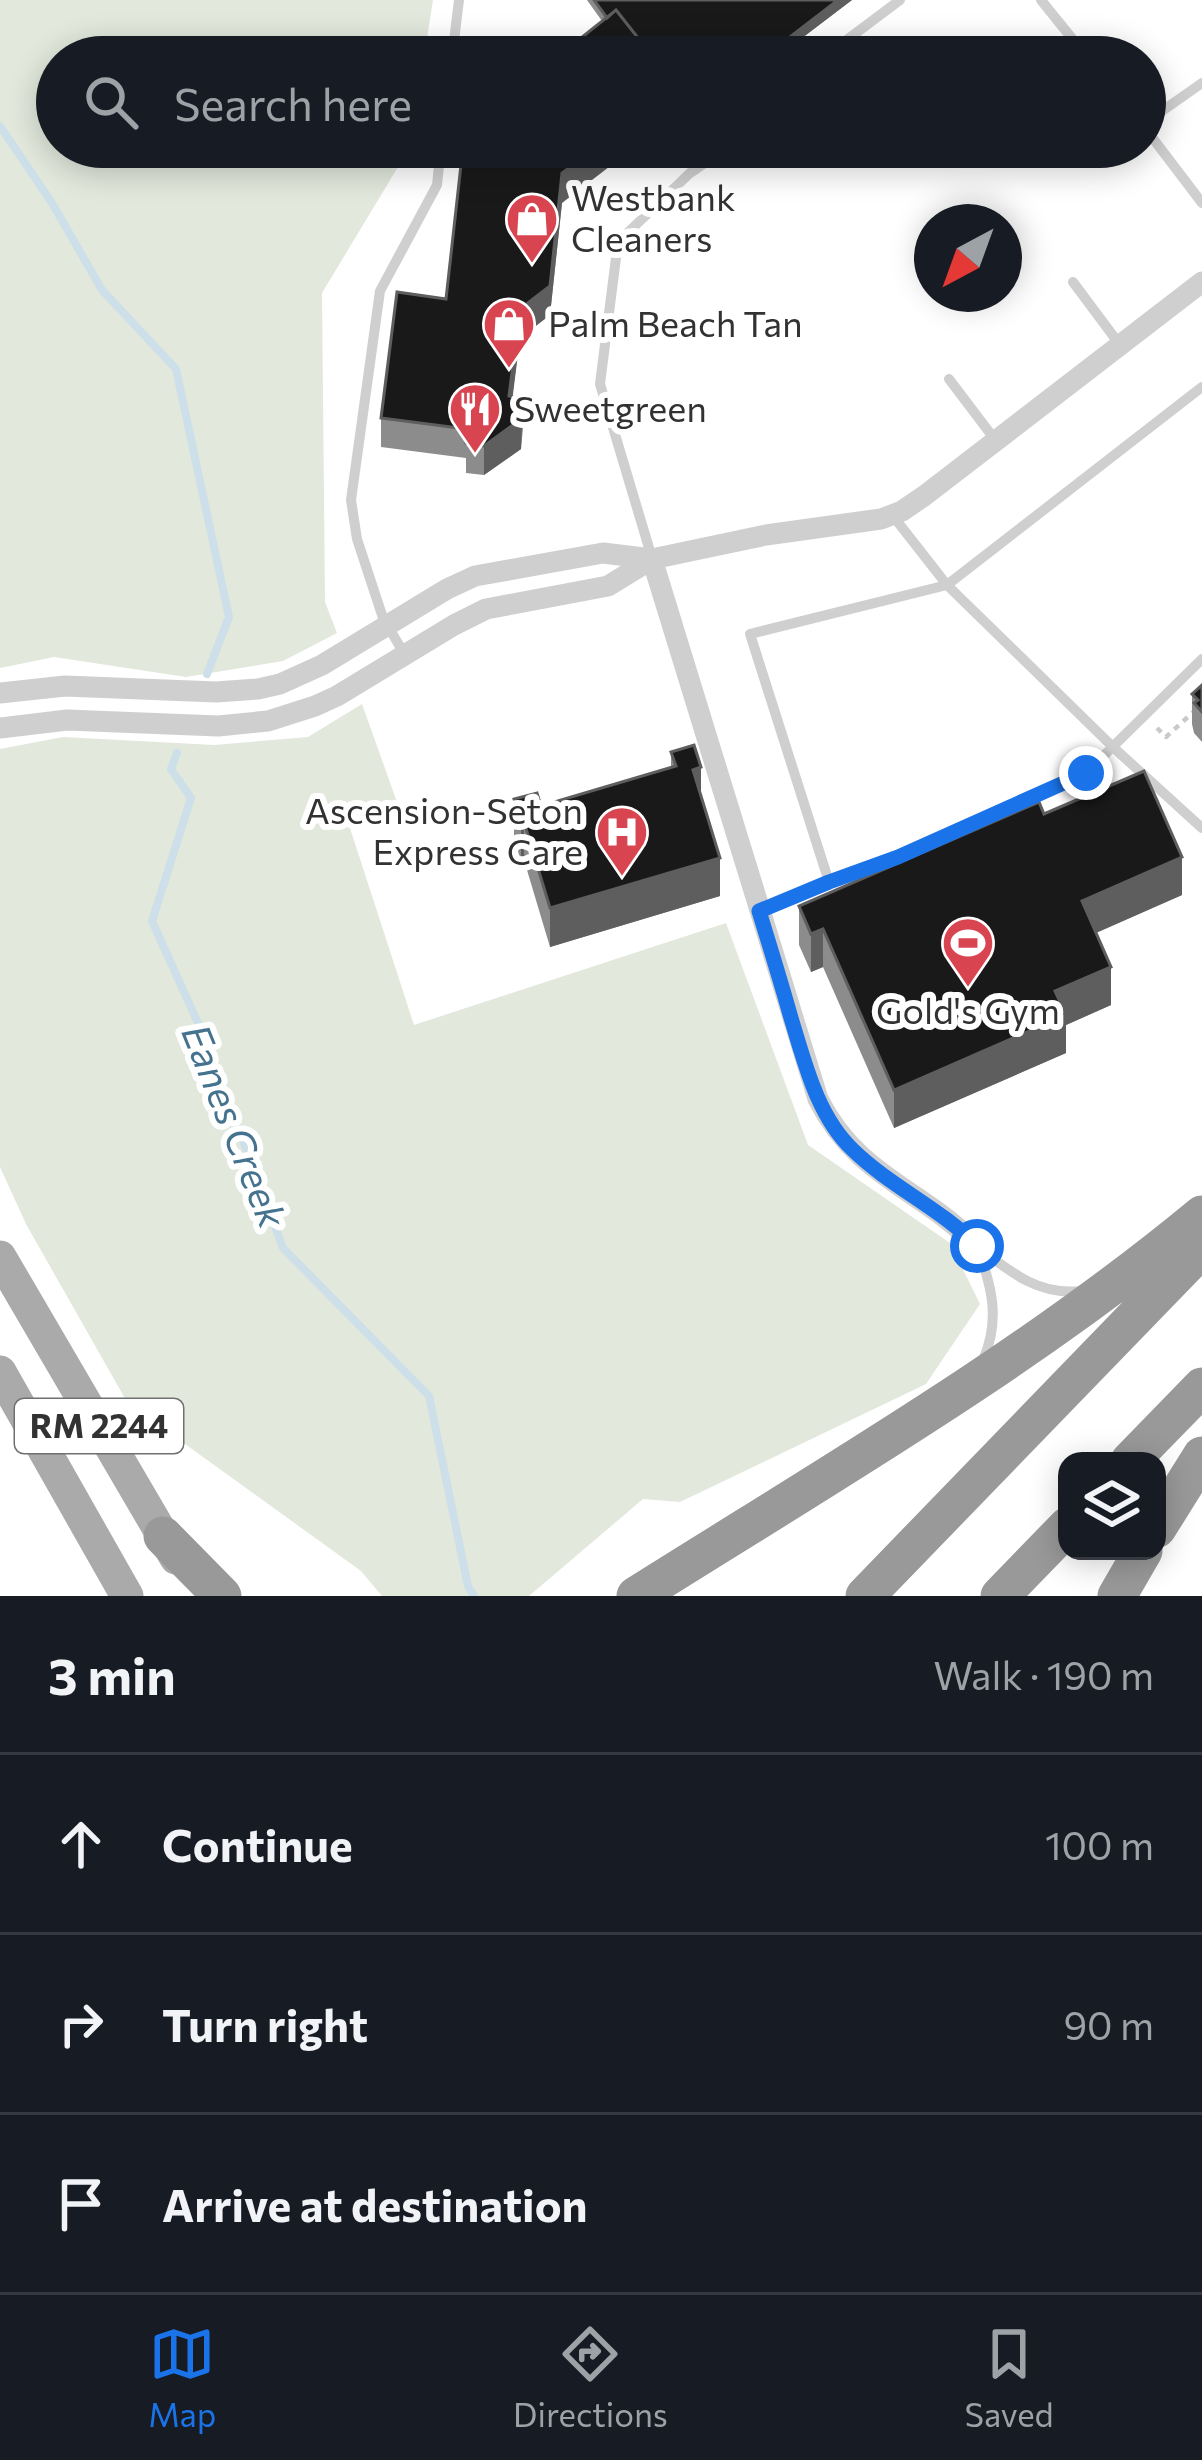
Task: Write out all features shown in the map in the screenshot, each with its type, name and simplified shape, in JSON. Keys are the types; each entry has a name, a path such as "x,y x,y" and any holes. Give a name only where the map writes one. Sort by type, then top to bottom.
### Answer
{"highway":[{"path":"636,1596 1047,1334 1202,1215"},
{"path":"866,1596 1202,1248"},
{"path":"1139,1452 1202,1387"},
{"path":"1166,1514 1202,1456"},
{"path":"163,1536 222,1596"},
{"path":"1000,1596 1058,1536"},
{"path":"1117,1596 1138,1560"}],"main road":[{"name":"RM 2244","path":"0,1257 198,1596"},
{"name":"RM 2244","path":"0,1372 122,1594"}],"street":[{"path":"0,728 68,720 218,726 268,721 326,701 474,614 608,586 652,560 892,515 914,504 1202,281"},
{"path":"0,693 64,686 217,692 258,689 311,670 447,589 489,572 603,553 652,560"},
{"path":"652,560 818,1099 836,1132 874,1169 977,1246"}],"lane":[{"path":"455,36 459,0"},
{"path":"852,36 900,0"},
{"path":"1041,0 1071,36"},
{"path":"1166,110 1202,83"},
{"path":"1166,154 1202,203"},
{"path":"405,655 387,626 357,539 351,500 380,291 437,185 439,168"},
{"path":"652,560 600,384 618,242 697,168"},
{"path":"1073,282 1120,345"},
{"path":"949,379 997,441"},
{"path":"829,882 750,634 947,585 1202,387"},
{"path":"892,515 947,585 1202,828"},
{"path":"759,911 898,857 1086,773 1202,659"},
{"path":"977,1246 1022,1279 1049,1291 1085,1290 1130,1274"},
{"path":"964,1388 985,1357 993,1328 993,1300 977,1246"}],"path":[{"path":"1146,737 1155,727 1166,736 1202,704"}],"shaded area":[{"path":"0,0 433,0 427,36 36,36 36,168 397,168 322,293 325,602 337,633 283,661 186,677 54,657 0,668"},
{"path":"362,704 398,805 348,822 414,1025 726,923 808,1145 950,1243 980,1304 926,1384 680,1502 643,1499 529,1596 382,1596 361,1571 127,1402 26,1224 0,1167 0,749 63,737 214,745 308,737"}],"building":[{"path":"594,0 838,0 791,36 636,36 616,10 607,18"},
{"path":"616,10 636,36 583,36"},
{"path":"461,168 569,168 562,173 550,286 520,309 509,396 523,399 521,419 484,446 466,443 467,429 381,418 397,292 446,299"},
{"path":"1202,685 1202,712 1192,694"},
{"path":"694,745 701,767 693,770 720,858 550,908 514,799 537,793 541,806 676,766 671,752"},
{"name":"Gold's Gym","path":"1144,771 1182,857 1082,901 1111,967 1055,991 1066,1015 894,1090 823,929 811,934 799,906 1039,802 1044,814"}],"waterway":[{"name":"Eanes Creek","path":"0,126 102,290 176,369 229,617 207,674"},
{"name":"Eanes Creek","path":"177,753 171,769 191,798 152,921 207,1043 283,1248 429,1396 468,1586 474,1596"}],"place":[{"name":"Westbank Cleaners","path":"532,265"},
{"name":"Palm Beach Tan","path":"509,370"},
{"name":"Sweetgreen","path":"475,455"},
{"name":"Ascension-Seton Express Care","path":"622,878"},
{"name":"Gold's Gym","path":"968,989"}],"route":[{"path":"977,1246 874,1169 836,1132 818,1099 759,911 898,857 1086,773"}]}
